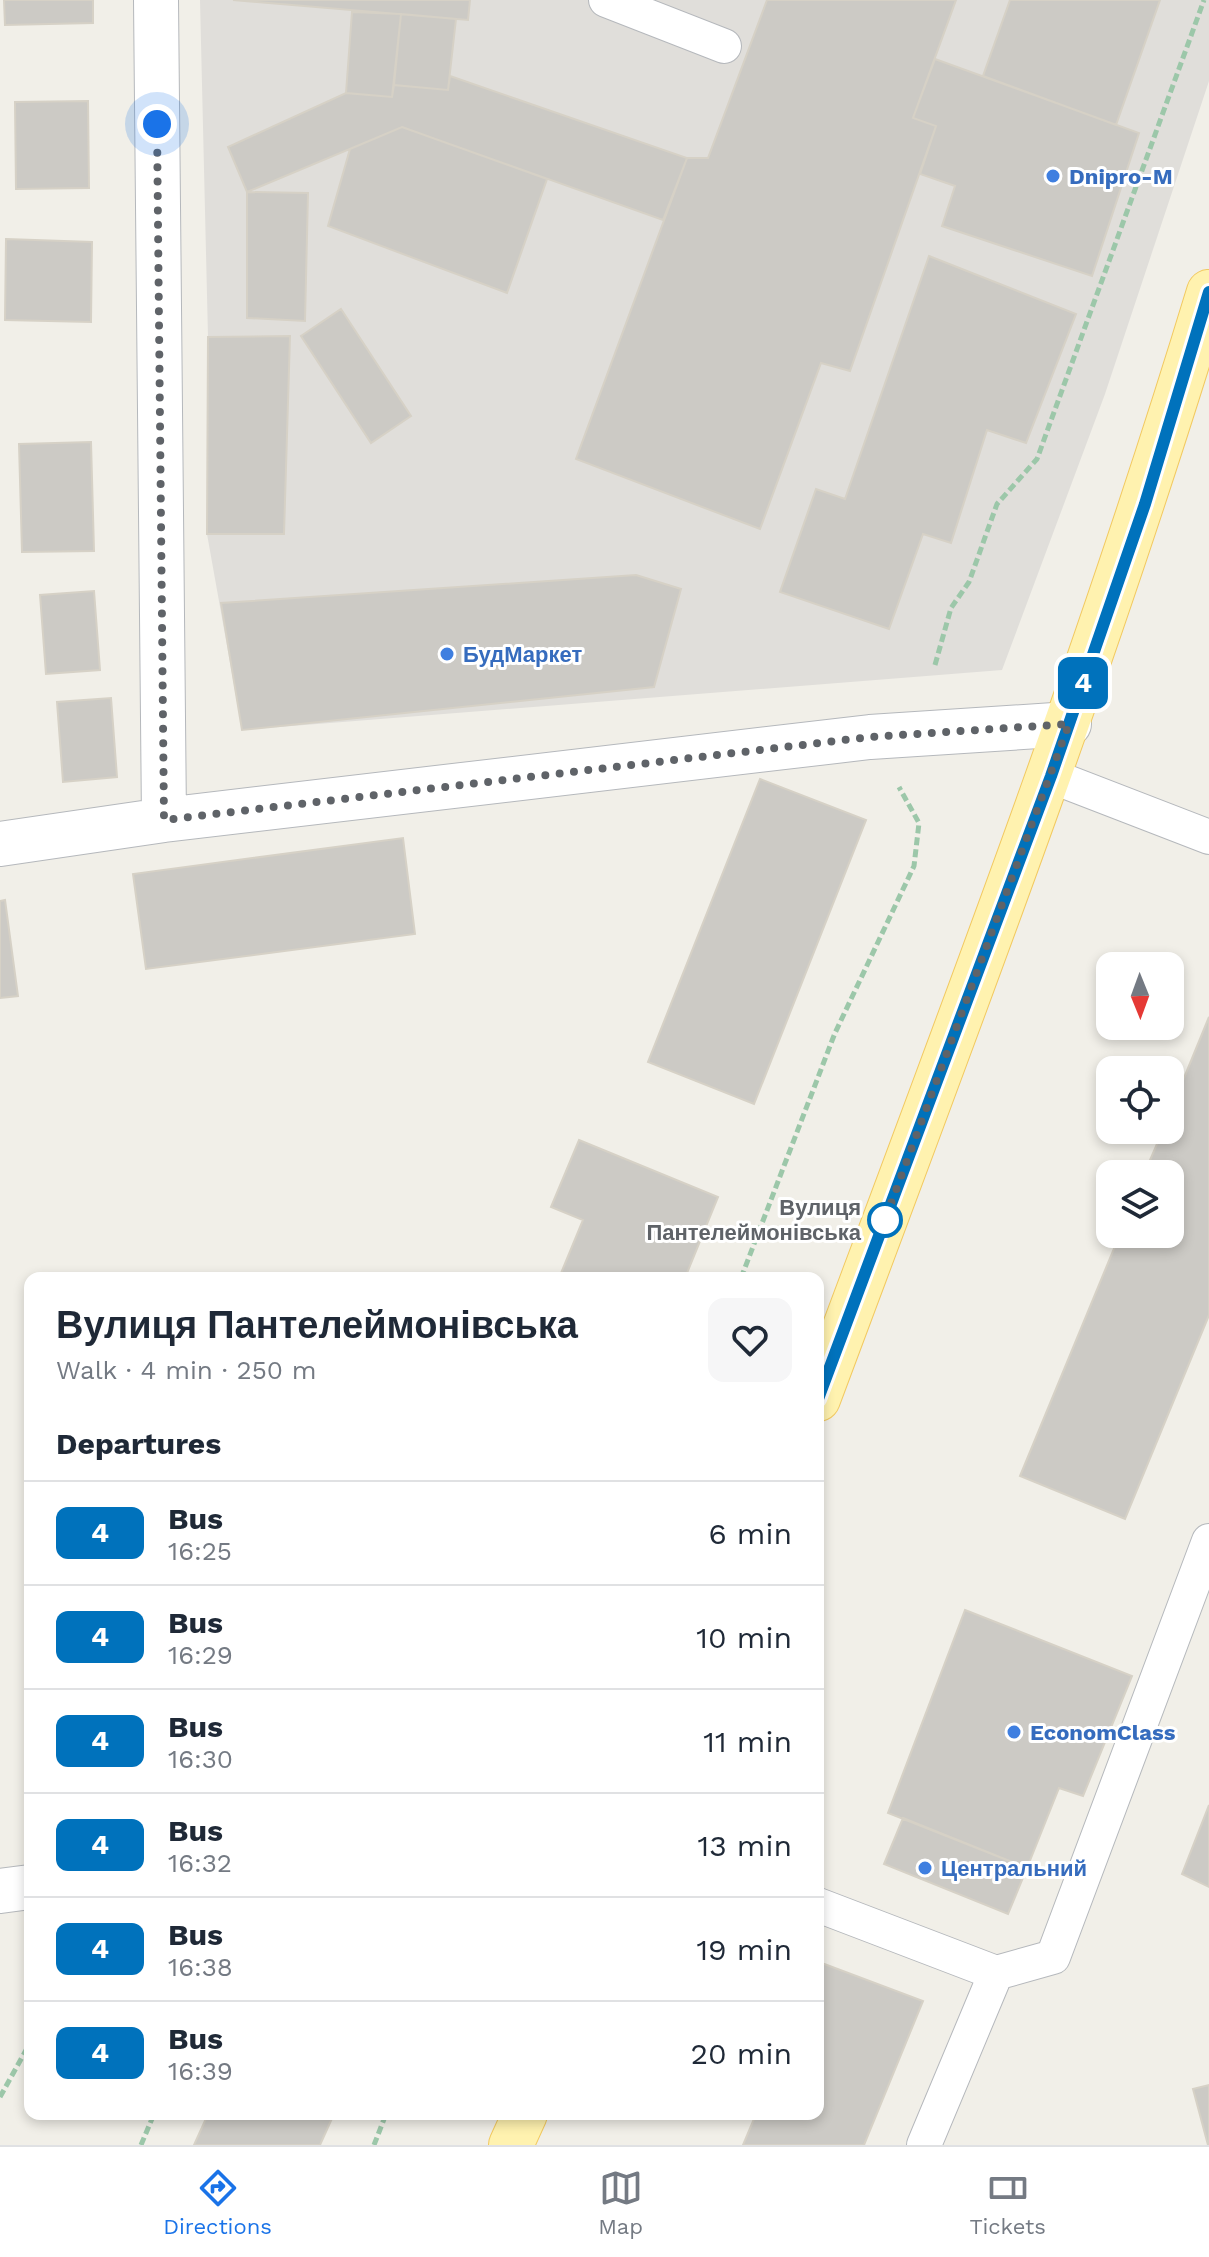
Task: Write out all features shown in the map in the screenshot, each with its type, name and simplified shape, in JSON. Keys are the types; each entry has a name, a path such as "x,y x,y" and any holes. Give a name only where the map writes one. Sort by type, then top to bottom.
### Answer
{"main road":[{"path":"824,1383 1051,776 1145,504 1209,292"},
{"path":"511,2145 522,2120"}],"street":[{"path":"156,0 164,820"},
{"path":"0,844 164,820 870,737 1069,724"},
{"path":"0,1891 24,1888"}],"lane":[{"path":"606,0 724,46"},
{"path":"1051,776 1209,837"},
{"path":"824,1907 996,1973 1053,1957 1209,1541"},
{"path":"924,2145 996,1973"}],"path":[{"path":"935,665 951,608 969,582 997,504 1037,459 1204,0"},
{"path":"743,1272 835,1033 914,866 919,823 897,783"},
{"path":"0,2097 24,2057"},
{"path":"141,2145 151,2120"},
{"path":"374,2145 384,2120"}],"shaded area":[{"path":"200,0 1209,0 1209,81 1105,394 1002,670 242,730 207,534 208,337"}],"building":[{"path":"4,0 93,0 93,23 5,25"},
{"path":"233,0 470,0 468,20"},
{"path":"767,0 956,0 913,118 936,126 850,371 821,363 760,529 576,459 687,158 708,158"},
{"path":"1010,0 1160,0 1116,125 983,76"},
{"path":"352,12 401,14 392,97 346,93"},
{"path":"401,14 456,19 448,90 394,85"},
{"path":"935,59 1139,133 1092,276 942,226 955,186 920,174 936,126 913,118"},
{"path":"450,76 687,158 663,220 402,127 247,192 228,147 346,93 392,97 394,85 448,90"},
{"path":"88,101 89,188 16,189 15,102"},
{"path":"402,127 547,179 507,293 328,226 350,149"},
{"path":"247,192 308,193 305,321 247,318"},
{"path":"6,239 92,242 91,322 5,320"},
{"path":"929,256 1076,314 1026,443 987,430 951,543 923,534 889,629 780,592 816,489 845,499"},
{"path":"341,309 411,416 371,443 301,336"},
{"path":"290,336 284,534 207,534 208,337"},
{"path":"91,442 94,551 22,552 19,444"},
{"name":"БудМаркет","path":"636,575 681,589 654,687 242,730 221,603"},
{"path":"94,591 100,670 46,674 40,595"},
{"path":"111,698 117,777 63,782 57,702"},
{"path":"760,779 866,820 754,1104 648,1062"},
{"path":"403,838 415,934 146,969 133,874"},
{"path":"5,900 18,996 0,998 0,901"},
{"path":"1209,1017 1209,1315 1125,1519 1020,1476 1114,1248 1184,1248 1184,1160 1150,1160 1157,1144 1184,1144 1184,1078"},
{"path":"579,1140 718,1197 687,1272 561,1272 583,1220 551,1207"},
{"name":"EconomClass","path":"965,1610 1132,1676 1083,1796 1059,1788 1027,1868 888,1813"},
{"path":"1209,1805 1209,1887 1182,1874"},
{"path":"903,1818 1027,1868 1008,1914 884,1864"},
{"path":"824,1964 923,2001 864,2145 743,2145 753,2120 824,2120"},
{"path":"1209,2085 1209,2145 1208,2145 1193,2089"},
{"path":"205,2120 331,2120 320,2145 194,2145"}],"bus line":[{"name":"4","path":"824,1383 1051,776 1145,504 1209,292"}],"place":[{"name":"Dnipro-M","path":"1053,176"},
{"name":"БудМаркет","path":"447,654"},
{"name":"Вулиця Пантелеймонівська","path":"885,1220"},
{"name":"EconomClass","path":"1014,1732"},
{"name":"Центральний","path":"925,1868"}],"route":[{"path":"157,124 164,820 870,737 1069,724 885,1220"}]}
